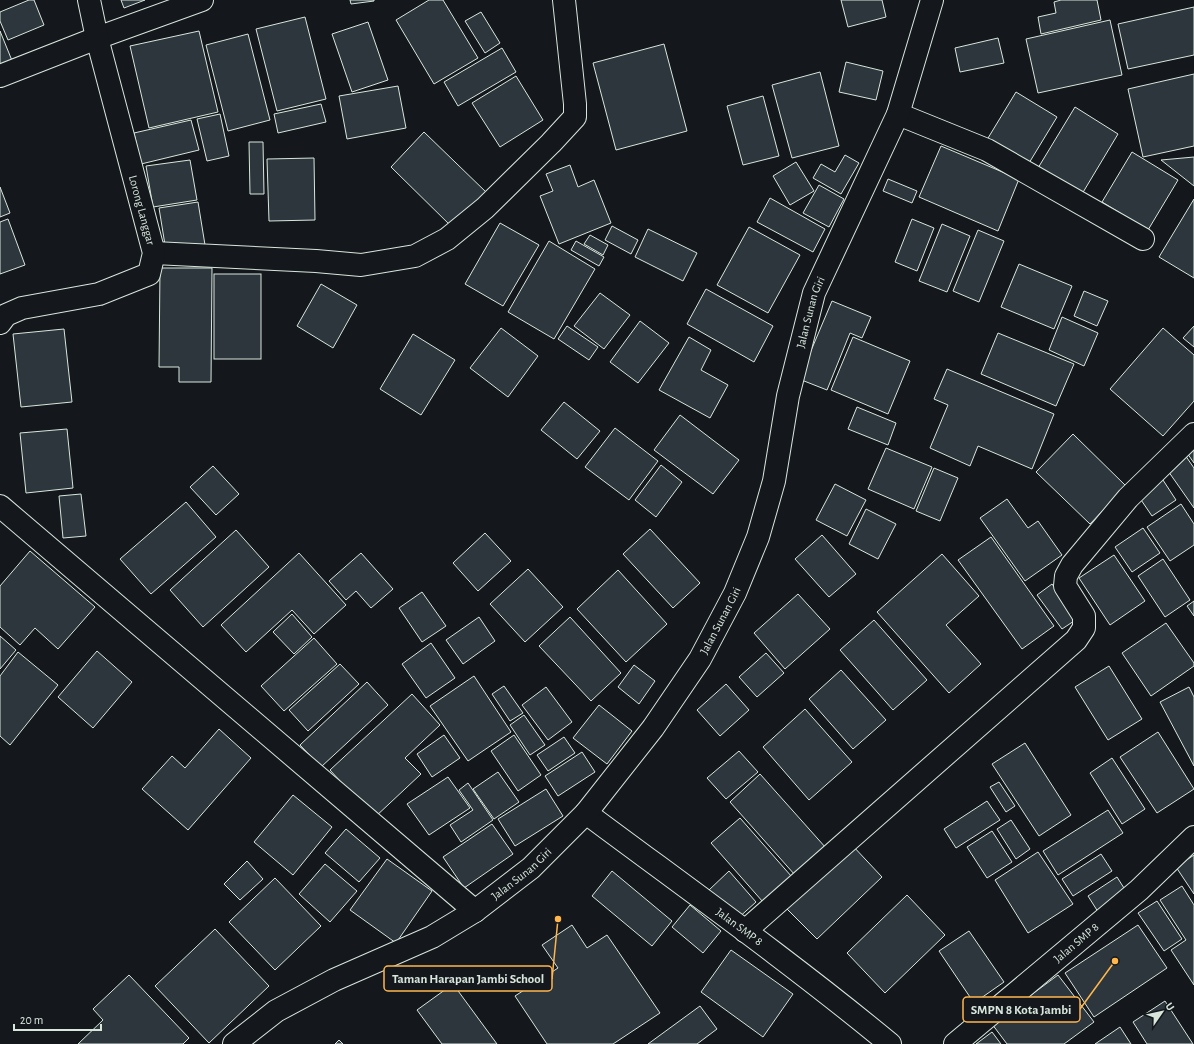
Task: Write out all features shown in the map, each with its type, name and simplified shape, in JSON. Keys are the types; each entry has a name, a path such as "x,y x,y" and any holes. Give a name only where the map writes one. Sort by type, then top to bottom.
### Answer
{"street":[{"name":"Lorong Langgar","path":"0,323 6,315 22,308 99,294 149,274 154,253 97,38 89,0"},
{"path":"0,76 97,38 202,0"},
{"path":"154,253 316,261 361,266 415,256 447,239 485,208 551,143 574,117 575,104 564,0"},
{"name":"Jalan Sunan Giri","path":"234,1044 276,1011 334,980 432,937 475,912 531,868 586,813 653,728 700,659 736,593 758,537 774,480 788,396 814,293 898,114 932,0"},
{"path":"898,114 987,150 1143,239"},
{"path":"745,931 1076,640 1084,628 1084,616 1065,586 1066,576 1072,565 1128,498 1194,434"},
{"path":"0,506 475,912"},
{"name":"Jalan SMP 8","path":"586,813 745,931 859,1018 890,1044"},
{"name":"Jalan SMP 8","path":"955,1044 1139,890 1194,837"}],"building":[{"path":"29,0 34,0 44,25 8,40 0,21 0,12"},
{"path":"121,0 145,0 124,8"},
{"path":"350,0 374,0 374,1 351,4"},
{"path":"429,0 443,0 478,58 434,84 396,20"},
{"path":"841,0 882,0 886,17 848,27"},
{"path":"1061,0 1097,0 1101,20 1041,34 1038,17 1056,13 1054,2"},
{"path":"1194,7 1194,55 1128,69 1118,24"},
{"path":"481,12 500,43 485,53 465,21"},
{"path":"305,17 326,99 277,111 256,29"},
{"path":"1110,20 1122,75 1038,93 1026,39"},
{"path":"368,22 388,80 352,92 332,34"},
{"path":"0,31 15,68 0,74"},
{"path":"199,31 218,112 149,128 130,46"},
{"path":"248,34 270,120 228,131 206,45"},
{"path":"998,38 1004,63 960,72 955,48"},
{"path":"664,44 687,131 616,150 593,63"},
{"path":"502,48 516,72 458,106 444,82"},
{"path":"846,62 883,71 876,100 839,92"},
{"path":"820,72 839,146 792,158 772,85"},
{"path":"1194,74 1194,146 1143,157 1128,89"},
{"path":"516,76 543,120 500,147 472,103"},
{"path":"398,86 406,128 347,139 339,96"},
{"path":"1016,92 1057,117 1026,168 985,143"},
{"path":"763,96 779,156 743,165 727,106"},
{"path":"321,104 326,122 278,133 274,114"},
{"path":"1075,107 1118,134 1082,194 1038,168"},
{"path":"220,114 229,156 207,161 197,119"},
{"path":"191,120 199,150 141,164 134,133"},
{"path":"424,132 487,193 453,228 391,167"},
{"path":"249,142 263,142 264,194 250,194"},
{"path":"941,146 1019,179 998,231 919,197"},
{"path":"1132,152 1178,180 1148,230 1102,202"},
{"path":"845,155 859,163 841,194 813,178 821,164 835,172"},
{"path":"1194,157 1194,186 1161,160"},
{"path":"314,158 315,220 269,221 267,159"},
{"path":"190,160 197,200 153,207 146,166"},
{"path":"796,162 814,191 790,205 773,176"},
{"path":"570,165 578,187 594,180 611,223 559,244 540,196 553,191 546,174"},
{"path":"888,179 917,191 912,203 883,191"},
{"path":"819,185 844,199 829,227 803,213"},
{"path":"0,187 10,213 0,217"},
{"path":"770,198 825,229 813,252 757,222"},
{"path":"1194,199 1194,278 1159,257"},
{"path":"198,202 205,245 166,251 159,208"},
{"path":"8,219 25,265 0,274 0,222"},
{"path":"912,219 934,228 917,271 895,262"},
{"path":"500,223 539,245 503,306 465,284"},
{"path":"942,224 970,236 947,292 919,281"},
{"path":"612,226 638,240 631,254 605,240"},
{"path":"749,227 800,255 768,313 717,285"},
{"path":"648,229 697,253 683,281 635,257"},
{"path":"978,230 1004,241 979,302 953,291"},
{"path":"590,235 608,245 603,255 584,244"},
{"path":"549,241 595,269 554,339 508,312"},
{"path":"576,241 604,257 599,266 571,250"},
{"path":"1019,264 1072,286 1054,329 1001,307"},
{"path":"160,268 212,268 211,382 179,382 179,367 159,367"},
{"path":"214,274 261,274 261,359 214,359"},
{"path":"321,284 357,305 333,348 297,326"},
{"path":"706,289 773,326 754,362 687,324"},
{"path":"1084,291 1108,301 1097,326 1074,316"},
{"path":"600,293 630,315 604,349 574,326"},
{"path":"832,301 871,317 862,338 850,333 827,390 799,379"},
{"path":"1062,317 1098,333 1084,366 1049,350"},
{"path":"640,321 669,343 638,383 610,362"},
{"path":"567,326 598,347 589,360 558,339"},
{"path":"1194,326 1194,347 1183,338"},
{"path":"501,328 538,356 508,397 470,368"},
{"path":"1163,328 1194,355 1194,401 1163,436 1110,389"},
{"path":"64,329 72,402 21,407 13,334"},
{"path":"998,333 1074,364 1056,406 981,374"},
{"path":"413,334 455,360 421,415 380,389"},
{"path":"689,337 711,350 701,370 728,385 710,418 659,390"},
{"path":"853,337 910,361 888,414 831,390"},
{"path":"947,369 1054,414 1032,469 978,446 970,466 930,448 948,405 934,399"},
{"path":"564,402 600,431 577,459 541,430"},
{"path":"857,407 896,423 888,445 848,429"},
{"path":"680,415 739,460 713,494 654,450"},
{"path":"615,428 658,461 629,500 585,467"},
{"path":"67,429 73,488 26,493 20,433"},
{"path":"1073,434 1126,486 1090,524 1036,472"},
{"path":"886,448 932,467 914,509 868,489"},
{"path":"1194,448 1194,463 1187,453"},
{"path":"1185,455 1194,468 1194,508 1166,468"},
{"path":"661,465 682,482 656,517 635,500"},
{"path":"213,466 239,494 216,515 190,487"},
{"path":"934,468 958,478 940,521 916,511"},
{"path":"1161,477 1176,500 1152,516 1137,494"},
{"path":"835,484 866,500 847,536 816,520"},
{"path":"81,494 86,536 63,538 59,496"},
{"path":"1007,499 1028,528 1038,521 1062,555 1025,581 980,518"},
{"path":"186,502 216,537 151,594 120,559"},
{"path":"1181,504 1194,524 1194,545 1170,561 1147,527"},
{"path":"866,509 896,524 878,559 849,544"},
{"path":"1143,528 1160,553 1132,572 1115,547"},
{"path":"650,529 700,583 673,608 623,554"},
{"path":"236,530 269,567 203,627 170,590"},
{"path":"485,533 511,561 478,591 453,563"},
{"path":"822,535 856,574 829,597 795,559"},
{"path":"991,537 1054,626 1022,649 958,560"},
{"path":"30,551 95,607 58,649 35,628 20,645 0,627 0,586"},
{"path":"299,553 346,605 314,634 292,610 246,652 221,625"},
{"path":"361,553 393,589 371,608 356,591 346,600 329,581"},
{"path":"942,554 979,596 946,625 981,664 949,693 877,612"},
{"path":"1114,555 1145,601 1110,625 1079,578"},
{"path":"1163,559 1190,600 1165,617 1138,576"},
{"path":"528,569 563,607 525,642 490,604"},
{"path":"618,570 667,624 626,662 577,609"},
{"path":"1052,584 1077,619 1062,629 1037,595"},
{"path":"422,592 446,626 422,642 399,608"},
{"path":"798,594 830,629 785,669 754,633"},
{"path":"1194,601 1194,616 1187,606"},
{"path":"292,614 312,637 294,654 273,632"},
{"path":"479,617 495,641 463,664 446,640"},
{"path":"570,617 621,673 591,701 539,646"},
{"path":"874,620 927,680 893,710 840,650"},
{"path":"1166,623 1194,663 1194,666 1151,696 1122,653"},
{"path":"0,636 16,650 0,669"},
{"path":"314,638 337,664 284,711 261,686"},
{"path":"431,643 455,678 426,698 402,664"},
{"path":"97,651 132,682 93,728 58,697"},
{"path":"18,652 58,685 10,745 0,736 0,676"},
{"path":"766,653 784,673 757,697 739,677"},
{"path":"340,664 359,684 308,731 289,710"},
{"path":"634,665 655,681 639,704 618,687"},
{"path":"1109,666 1142,719 1108,740 1075,687"},
{"path":"841,670 886,720 853,749 809,699"},
{"path":"474,676 511,732 468,761 430,706"},
{"path":"367,682 388,705 321,767 300,745"},
{"path":"726,684 749,710 720,736 697,710"},
{"path":"504,686 523,713 510,721 492,694"},
{"path":"546,687 572,722 548,740 522,705"},
{"path":"1189,687 1194,697 1194,766 1160,702"},
{"path":"412,694 440,725 405,758 421,774 374,818 330,770"},
{"path":"599,705 632,731 607,764 573,738"},
{"path":"805,709 852,762 809,800 763,747"},
{"path":"524,715 545,745 530,755 510,725"},
{"path":"219,729 251,758 188,830 142,789 172,756 185,768"},
{"path":"1158,732 1194,789 1157,813 1120,757"},
{"path":"444,735 460,758 432,777 417,754"},
{"path":"514,735 541,775 518,791 491,751"},
{"path":"564,737 575,753 548,771 537,755"},
{"path":"1025,743 1071,815 1039,836 992,764"},
{"path":"739,751 758,772 726,799 707,778"},
{"path":"582,752 595,772 558,796 545,776"},
{"path":"1112,758 1145,809 1122,824 1090,773"},
{"path":"498,772 519,802 494,819 473,789"},
{"path":"760,774 826,848 795,875 730,802"},
{"path":"448,777 470,808 429,835 407,804"},
{"path":"999,782 1015,806 1006,812 990,787"},
{"path":"468,783 493,820 461,842 450,825 473,810 459,790"},
{"path":"546,789 563,816 515,846 498,819"},
{"path":"293,795 332,827 293,875 254,842"},
{"path":"987,801 1000,820 956,848 944,829"},
{"path":"1108,810 1123,833 1058,875 1043,851"},
{"path":"740,818 792,877 763,902 711,843"},
{"path":"1011,820 1030,849 1016,859 997,829"},
{"path":"492,824 513,854 464,888 443,857"},
{"path":"346,829 380,858 359,882 325,853"},
{"path":"992,831 1012,862 987,878 967,847"},
{"path":"851,844 882,877 817,939 785,907"},
{"path":"1038,852 1073,904 1028,933 995,880"},
{"path":"1101,854 1112,871 1073,896 1062,879"},
{"path":"1194,855 1194,894 1176,867"},
{"path":"387,859 432,891 396,943 350,910"},
{"path":"247,861 263,879 240,900 224,884"},
{"path":"325,864 357,891 330,922 299,894"},
{"path":"612,871 672,921 652,946 592,896"},
{"path":"729,871 756,902 736,920 709,890"},
{"path":"1117,877 1129,896 1100,915 1088,896"},
{"path":"275,878 321,926 275,970 229,922"},
{"path":"1182,886 1194,905 1194,985 1171,950 1186,940 1160,900"},
{"path":"907,895 945,935 885,993 847,953"},
{"path":"1157,901 1182,939 1164,951 1138,913"},
{"path":"690,905 721,931 703,953 672,927"},
{"path":"572,925 587,948 607,935 660,1013 613,1044 547,1044 515,996 558,968 542,945"},
{"path":"1138,925 1167,968 1094,1017 1065,973"},
{"path":"215,929 269,986 209,1043 155,986"},
{"path":"969,931 1004,982 974,1003 939,951"},
{"path":"731,950 793,994 763,1037 701,992"},
{"path":"129,975 189,1038 183,1044 78,1044 103,1020 93,1009"},
{"path":"1058,975 1094,1022 1064,1044 1007,1044 992,1024"},
{"path":"453,984 497,1044 442,1044 417,1010"},
{"path":"1165,1001 1193,1044 1147,1044 1133,1022"},
{"path":"700,1006 717,1029 697,1044 648,1044"},
{"path":"1120,1027 1131,1044 1095,1044"},
{"path":"992,1032 1001,1044 976,1044"},
{"path":"339,1040 343,1044 335,1044"}],"place":[{"name":"Taman Harapan Jambi School","path":"558,919"},
{"name":"SMPN 8 Kota Jambi","path":"1115,961"}]}
